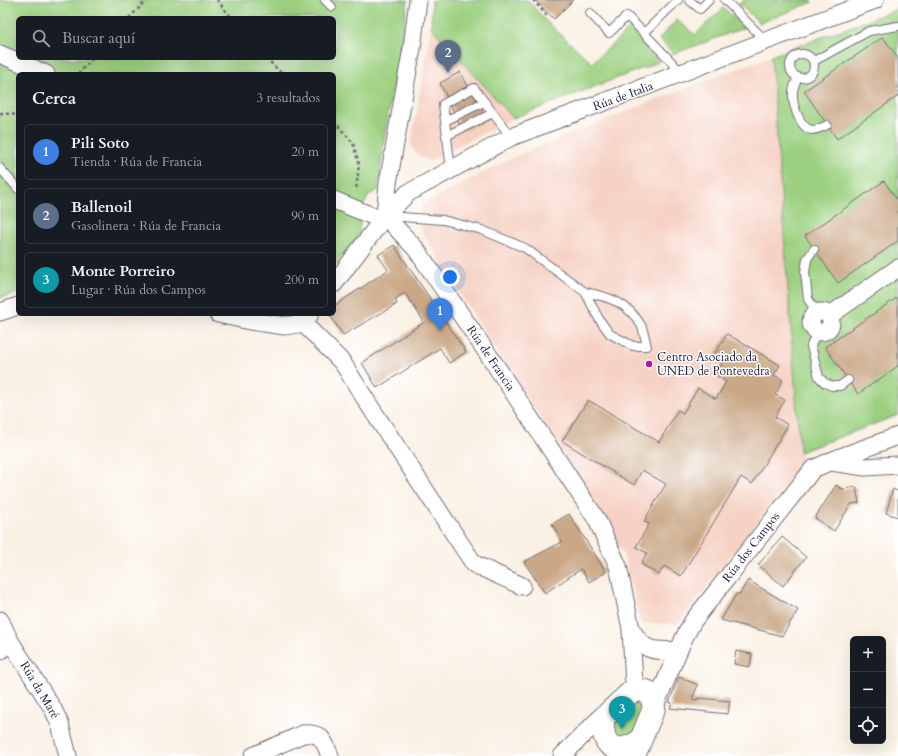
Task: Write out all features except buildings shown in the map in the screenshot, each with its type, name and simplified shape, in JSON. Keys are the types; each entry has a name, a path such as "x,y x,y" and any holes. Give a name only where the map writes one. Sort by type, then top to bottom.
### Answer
{"street":[{"path":"336,201 352,208 384,218 388,183 412,48 418,0"},
{"name":"Rúa de Italia","path":"336,281 384,218 408,193 511,138 875,0"},
{"path":"0,54 41,72"},
{"name":"Rúa de Francia","path":"384,218 416,249 492,360 597,520 618,566 631,629 634,684 631,692"},
{"path":"817,331 823,332 829,328 831,322 823,314 898,268"},
{"path":"0,312 16,307"},
{"path":"227,316 285,326 307,318 342,362 368,406 474,564 522,586"},
{"name":"Rúa dos Campos","path":"654,708 693,621 813,469 898,436"},
{"path":"830,462 865,468 898,465"},
{"name":"Rúa da Maré","path":"0,620 5,646 53,709 60,724 68,756"},
{"path":"631,629 640,643 651,650 679,650"},
{"path":"562,756 597,721 603,718 631,692 642,690 649,692 651,695 654,708 637,748 632,747 615,752 604,738 602,730 603,718"},
{"path":"253,756 304,734 310,734 318,735 322,738 330,756"}],"lane":[{"path":"325,0 332,7"},
{"path":"644,33 678,0"},
{"path":"689,0 700,9 709,0"},
{"path":"725,0 766,42"},
{"path":"590,13 609,33 627,16 682,74"},
{"path":"814,61 869,31 898,26"},
{"path":"797,55 809,55 814,61 814,69 812,73 806,77 798,77 790,68 792,60 797,55"},
{"path":"798,77 793,90 793,102 800,120 807,128 814,130 827,125"},
{"path":"451,170 443,104 474,88 511,138"},
{"path":"445,121 484,102"},
{"path":"446,136 493,113"},
{"path":"0,168 16,187"},
{"path":"384,218 443,220 482,230 525,248 585,292 605,296 626,306 641,325 647,346 633,346 610,334 599,319 585,292"},
{"path":"814,249 807,259 806,272 808,299 823,314"},
{"path":"817,331 811,346 820,377 825,383 832,386 840,386 848,380"}],"path":[{"path":"131,16 147,0"},
{"path":"217,0 230,16"},
{"path":"533,0 548,17"},
{"path":"80,72 91,60"},
{"path":"268,60 280,72"},
{"path":"0,113 16,115"},
{"path":"336,123 353,143 359,164 352,208"}],"shaded area":[{"path":"431,27 513,118 429,161 417,155 411,144"},
{"name":"Centro Asociado da UNED de Pontevedra","path":"771,56 802,464 678,624 641,623 623,554 558,445 453,283 419,226 422,204 514,157 655,100"}],"green space":[{"path":"0,0 408,0 384,139 378,190 369,195 361,211 359,236 336,264 336,72 16,72 16,294 0,298"},
{"path":"432,0 528,0 546,21 592,63 630,28 659,62 513,118 431,27"},
{"path":"744,0 810,0 813,2 760,23 739,4"},
{"path":"723,8 746,27 673,54 659,39 677,20 695,35"},
{"path":"898,9 898,415 800,452 771,56"},
{"path":"632,700 642,700 645,706 636,731 627,740 616,739 611,723"}],"place":[{"name":"Ballenoil","path":"448,73"},
{"name":"Pili Soto","path":"440,331"},
{"name":"Centro Asociado da UNED de Pontevedra","path":"649,364"},
{"name":"Monte Porreiro","path":"622,729"}]}
